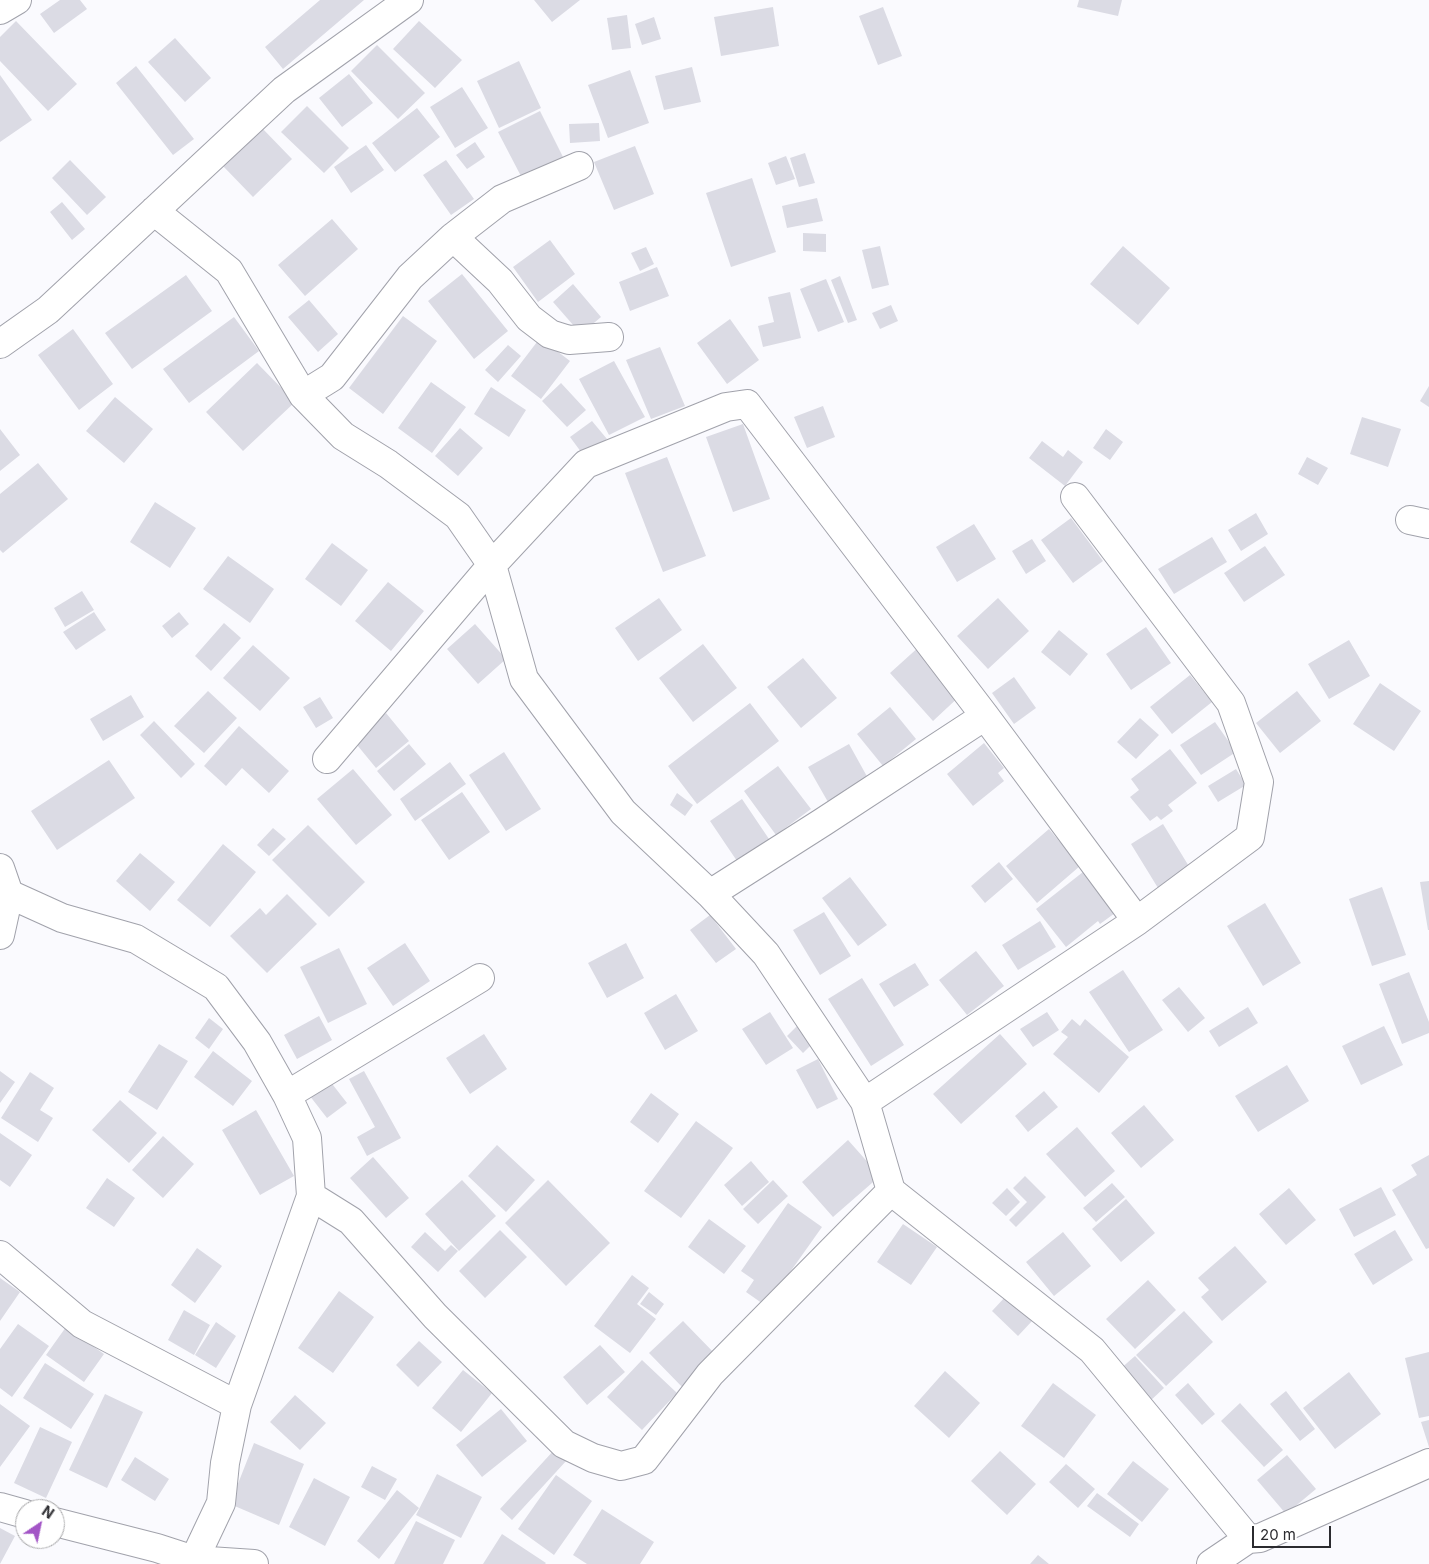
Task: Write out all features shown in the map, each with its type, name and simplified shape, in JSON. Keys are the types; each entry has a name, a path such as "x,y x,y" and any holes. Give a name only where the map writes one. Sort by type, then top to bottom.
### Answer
{"street":[{"path":"0,10 17,0"},
{"path":"0,344 48,310 284,90 409,0"},
{"path":"303,395 332,377 410,277 453,237 502,199 579,166"},
{"path":"154,211 229,271 303,395 343,436 388,464 458,516 492,565 524,679 623,812 710,894 766,954 865,1102 891,1191 1092,1350 1248,1539"},
{"path":"453,237 500,281 529,318 550,334 569,340 609,337"},
{"path":"327,759 492,565 586,464 726,407 747,404 985,716 1137,922"},
{"path":"865,1102 1137,922 1250,837 1259,782 1231,703 1075,497"},
{"path":"710,894 985,716"},
{"path":"0,868 9,894 0,935"},
{"path":"9,894 62,918 136,939 216,987 257,1042 287,1095 307,1138 311,1196 236,1404 225,1463 221,1503 194,1560"},
{"path":"287,1095 480,978"},
{"path":"311,1196 352,1221 436,1316 564,1444 594,1458 621,1466 644,1460 710,1374 891,1191"},
{"path":"0,1255 82,1324 236,1404"},
{"path":"1211,1564 1248,1539 1260,1538 1425,1473"},
{"path":"0,1508 15,1512"},
{"path":"65,1525 157,1548 194,1560 254,1564"}],"building":[{"path":"60,0 80,0 87,9 54,33 40,14"},
{"path":"320,0 364,0 283,69 265,47"},
{"path":"534,0 580,0 552,22"},
{"path":"1079,0 1122,0 1118,16 1077,7"},
{"path":"773,7 779,46 721,56 714,17"},
{"path":"883,7 902,56 878,65 859,16"},
{"path":"627,15 631,48 612,50 607,18"},
{"path":"654,17 661,39 642,45 635,24"},
{"path":"16,21 77,84 48,111 0,61 0,37"},
{"path":"419,21 462,60 435,88 393,49"},
{"path":"175,38 211,78 185,102 148,62"},
{"path":"377,45 425,93 398,119 351,71"},
{"path":"519,61 541,108 499,128 477,81"},
{"path":"136,66 194,139 173,155 116,83"},
{"path":"692,67 701,102 664,110 655,76"},
{"path":"630,70 649,123 608,138 588,85"},
{"path":"349,74 373,103 342,127 319,98"},
{"path":"0,75 32,120 0,142"},
{"path":"462,87 488,128 455,148 430,107"},
{"path":"307,106 349,148 324,173 281,132"},
{"path":"417,108 440,137 395,172 372,143"},
{"path":"540,111 564,159 523,180 498,132"},
{"path":"599,123 600,141 570,143 569,124"},
{"path":"261,127 292,159 253,197 222,165"},
{"path":"475,142 485,157 467,169 456,155"},
{"path":"366,145 384,170 351,193 334,167"},
{"path":"635,146 654,194 614,210 594,162"},
{"path":"805,153 815,183 799,187 790,158"},
{"path":"786,156 795,179 776,185 768,163"},
{"path":"70,160 106,197 87,215 52,178"},
{"path":"446,160 474,199 451,215 423,175"},
{"path":"752,178 776,252 731,267 706,193"},
{"path":"817,198 823,221 787,228 782,206"},
{"path":"62,202 85,229 72,240 50,212"},
{"path":"332,219 358,249 305,296 278,265"},
{"path":"803,233 826,234 826,252 803,251"},
{"path":"550,240 575,274 538,302 513,267"},
{"path":"880,246 889,285 872,289 862,250"},
{"path":"1123,246 1170,288 1138,325 1090,284"},
{"path":"646,247 654,264 640,271 631,253"},
{"path":"657,267 669,296 630,311 619,282"},
{"path":"462,274 508,331 474,359 428,301"},
{"path":"186,275 212,311 132,369 105,333"},
{"path":"840,276 857,320 848,323 831,280"},
{"path":"826,279 844,322 818,332 800,289"},
{"path":"573,284 601,317 581,334 553,302"},
{"path":"790,292 801,338 763,347 758,326 774,322 768,297"},
{"path":"309,300 338,334 318,352 288,317"},
{"path":"891,305 898,321 880,329 872,313"},
{"path":"403,316 437,341 383,414 349,388"},
{"path":"234,317 259,351 189,403 163,369"},
{"path":"730,319 759,360 727,384 697,343"},
{"path":"73,329 113,384 79,410 38,355"},
{"path":"540,338 570,361 541,399 511,376"},
{"path":"508,345 521,356 498,382 485,370"},
{"path":"660,347 685,406 651,419 626,360"},
{"path":"614,361 645,417 609,435 579,379"},
{"path":"257,363 295,402 243,451 206,412"},
{"path":"431,382 466,407 432,453 398,428"},
{"path":"561,383 586,410 567,427 542,401"},
{"path":"1429,386 1429,407 1420,401"},
{"path":"491,387 526,410 509,437 474,414"},
{"path":"115,397 153,429 124,463 86,431"},
{"path":"823,406 835,437 807,448 794,417"},
{"path":"1362,417 1401,429 1388,467 1350,454"},
{"path":"592,421 607,439 584,456 570,437"},
{"path":"743,424 770,499 733,512 706,437"},
{"path":"460,428 483,448 458,476 435,456"},
{"path":"0,429 20,455 0,471"},
{"path":"1106,429 1123,442 1110,460 1093,448"},
{"path":"1042,441 1063,457 1068,450 1083,462 1065,486 1029,458"},
{"path":"667,457 706,556 663,572 625,473"},
{"path":"1307,457 1328,468 1318,485 1298,474"},
{"path":"38,463 68,499 3,553 0,550 0,494"},
{"path":"155,502 196,528 170,568 130,542"},
{"path":"1256,513 1268,534 1241,551 1228,530"},
{"path":"1071,518 1103,561 1073,583 1041,540"},
{"path":"974,524 996,559 957,582 936,547"},
{"path":"1212,537 1227,562 1174,594 1158,569"},
{"path":"1032,539 1046,561 1026,574 1012,551"},
{"path":"332,543 368,570 341,606 305,579"},
{"path":"1265,546 1285,575 1244,602 1224,573"},
{"path":"228,556 274,589 250,623 203,589"},
{"path":"388,582 424,611 391,651 355,621"},
{"path":"82,591 94,610 65,627 54,608"},
{"path":"659,598 682,630 638,661 615,628"},
{"path":"998,598 1029,631 988,669 957,636"},
{"path":"94,612 106,630 76,650 63,632"},
{"path":"179,612 189,624 172,638 162,626"},
{"path":"224,623 241,638 211,671 195,656"},
{"path":"475,624 506,659 478,684 447,649"},
{"path":"1146,627 1171,663 1131,690 1106,654"},
{"path":"1059,630 1088,654 1070,676 1041,652"},
{"path":"1349,640 1370,676 1329,699 1308,664"},
{"path":"703,644 737,688 693,722 659,678"},
{"path":"253,645 290,678 260,711 223,678"},
{"path":"921,645 963,693 933,721 890,673"},
{"path":"803,658 837,698 801,728 767,687"},
{"path":"1190,675 1212,702 1172,734 1150,707"},
{"path":"1014,677 1036,708 1014,724 992,693"},
{"path":"1380,683 1421,711 1394,751 1353,724"},
{"path":"208,691 237,718 204,753 174,726"},
{"path":"1297,691 1321,721 1280,753 1256,723"},
{"path":"131,695 144,717 103,741 90,719"},
{"path":"320,697 333,718 316,728 303,707"},
{"path":"750,703 779,741 697,804 668,766"},
{"path":"890,707 916,739 883,766 857,734"},
{"path":"386,713 409,741 376,768 353,740"},
{"path":"1140,718 1159,735 1136,759 1117,742"},
{"path":"154,721 195,764 181,778 140,735"},
{"path":"1215,722 1236,752 1201,775 1180,745"},
{"path":"239,726 289,771 269,793 242,768 226,786 204,766"},
{"path":"984,743 1004,768 998,773 1004,781 973,806 947,774"},
{"path":"409,744 426,764 394,791 377,771"},
{"path":"849,744 869,780 828,802 808,767"},
{"path":"1170,749 1197,783 1168,805 1173,811 1161,820 1157,816 1150,821 1130,797 1139,790 1131,779"},
{"path":"504,752 541,809 506,831 469,775"},
{"path":"109,760 135,798 57,850 31,811"},
{"path":"450,762 466,784 415,821 400,799"},
{"path":"778,766 811,809 776,835 744,791"},
{"path":"353,769 392,815 356,845 317,799"},
{"path":"1236,769 1246,785 1218,802 1208,786"},
{"path":"462,792 490,832 449,860 421,820"},
{"path":"677,793 693,805 685,816 670,805"},
{"path":"742,799 769,839 737,861 710,821"},
{"path":"1163,824 1190,868 1158,888 1131,844"},
{"path":"308,825 365,882 329,917 272,860"},
{"path":"273,828 286,839 269,856 257,845"},
{"path":"1049,829 1080,866 1037,903 1006,866"},
{"path":"223,844 256,872 210,927 177,900"},
{"path":"140,853 175,882 150,911 116,881"},
{"path":"999,862 1013,879 985,903 971,886"},
{"path":"1083,872 1115,913 1100,924 1098,921 1066,947 1036,909"},
{"path":"850,877 887,925 858,946 822,898"},
{"path":"1429,881 1429,930 1428,930 1420,882"},
{"path":"1382,887 1406,955 1372,966 1349,899"},
{"path":"287,894 317,924 267,973 230,936 260,908 266,915"},
{"path":"1265,903 1301,963 1263,986 1227,926"},
{"path":"824,912 851,956 820,975 793,930"},
{"path":"710,915 736,949 716,963 690,930"},
{"path":"1040,921 1056,947 1018,970 1002,945"},
{"path":"405,943 430,981 393,1006 367,968"},
{"path":"626,943 644,978 607,998 588,963"},
{"path":"339,948 367,1004 328,1023 300,967"},
{"path":"976,951 1004,986 967,1015 939,980"},
{"path":"915,963 929,985 894,1007 879,984"},
{"path":"1123,970 1163,1030 1129,1052 1089,992"},
{"path":"1409,972 1429,1022 1429,1033 1402,1044 1379,984"},
{"path":"862,978 904,1045 871,1066 828,999"},
{"path":"1179,987 1205,1018 1188,1032 1162,1000"},
{"path":"676,994 698,1031 665,1050 644,1013"},
{"path":"1248,1007 1258,1023 1219,1047 1209,1031"},
{"path":"770,1012 793,1048 766,1065 742,1029"},
{"path":"1047,1012 1059,1030 1033,1047 1020,1029"},
{"path":"319,1016 332,1040 297,1059 284,1035"},
{"path":"209,1018 223,1029 209,1049 195,1038"},
{"path":"1072,1019 1080,1026 1085,1019 1129,1057 1099,1093 1053,1054 1068,1037 1061,1032"},
{"path":"797,1026 813,1043 803,1053 787,1036"},
{"path":"1384,1026 1403,1065 1361,1085 1342,1046"},
{"path":"484,1034 507,1069 470,1094 446,1058"},
{"path":"1000,1034 1027,1064 961,1124 933,1094"},
{"path":"159,1044 188,1061 157,1110 128,1092"},
{"path":"213,1051 252,1081 233,1106 194,1077"},
{"path":"818,1059 838,1099 817,1109 796,1070"},
{"path":"1287,1065 1309,1101 1258,1132 1235,1096"},
{"path":"0,1071 15,1082 0,1103"},
{"path":"364,1071 401,1138 367,1156 357,1137 375,1127 349,1079"},
{"path":"30,1072 54,1088 40,1110 53,1118 38,1142 1,1118"},
{"path":"326,1076 347,1103 327,1118 306,1091"},
{"path":"1044,1091 1058,1107 1028,1132 1015,1116"},
{"path":"651,1093 679,1114 658,1143 630,1122"},
{"path":"120,1100 157,1133 129,1163 92,1130"},
{"path":"1144,1105 1174,1140 1141,1168 1111,1133"},
{"path":"256,1110 294,1176 260,1195 222,1130"},
{"path":"696,1121 733,1148 681,1218 644,1191"},
{"path":"1077,1127 1115,1171 1085,1197 1046,1154"},
{"path":"0,1133 32,1155 10,1187 0,1180"},
{"path":"163,1136 194,1164 163,1198 132,1170"},
{"path":"848,1140 880,1176 833,1217 802,1182"},
{"path":"497,1145 535,1180 506,1212 468,1176"},
{"path":"1429,1155 1429,1248 1426,1249 1392,1190 1417,1175 1411,1165"},
{"path":"373,1157 409,1198 386,1218 350,1178"},
{"path":"751,1161 769,1182 742,1206 724,1185"},
{"path":"1025,1176 1046,1197 1016,1227 1009,1220 1027,1202 1013,1188"},
{"path":"107,1178 135,1198 114,1227 86,1208"},
{"path":"462,1180 496,1216 459,1251 425,1214"},
{"path":"548,1180 610,1243 566,1286 505,1223"},
{"path":"773,1180 788,1196 758,1224 743,1209"},
{"path":"1112,1183 1125,1197 1096,1222 1083,1208"},
{"path":"1381,1187 1396,1215 1354,1237 1339,1209"},
{"path":"1007,1188 1020,1202 1006,1216 992,1203"},
{"path":"1289,1188 1316,1220 1286,1245 1259,1214"},
{"path":"1126,1199 1155,1233 1121,1262 1092,1229"},
{"path":"788,1203 822,1227 766,1306 746,1292 754,1280 741,1271"},
{"path":"709,1219 746,1246 724,1274 688,1247"},
{"path":"903,1224 937,1247 911,1285 877,1262"},
{"path":"500,1230 527,1257 485,1298 459,1271"},
{"path":"1395,1230 1413,1260 1373,1285 1354,1254"},
{"path":"425,1232 445,1251 451,1245 458,1251 438,1272 411,1247"},
{"path":"1063,1232 1091,1266 1054,1296 1026,1262"},
{"path":"1235,1246 1267,1282 1222,1321 1201,1297 1209,1290 1198,1278"},
{"path":"197,1248 222,1266 195,1303 171,1285"},
{"path":"632,1275 649,1288 637,1304 656,1319 630,1353 594,1326"},
{"path":"0,1278 20,1292 0,1321"},
{"path":"1148,1280 1176,1310 1135,1349 1106,1319"},
{"path":"339,1291 374,1317 333,1373 298,1348"},
{"path":"649,1292 664,1304 656,1315 640,1304"},
{"path":"1007,1295 1033,1320 1018,1336 992,1311"},
{"path":"184,1310 210,1325 194,1355 168,1340"},
{"path":"1184,1311 1213,1342 1166,1386 1136,1355"},
{"path":"683,1321 719,1358 686,1391 649,1353"},
{"path":"216,1322 236,1336 216,1368 195,1355"},
{"path":"18,1324 49,1346 12,1397 0,1388 0,1349"},
{"path":"66,1327 104,1354 84,1382 46,1355"},
{"path":"419,1341 442,1362 418,1387 396,1365"},
{"path":"600,1345 625,1372 587,1405 563,1377"},
{"path":"1429,1352 1429,1416 1419,1418 1405,1358"},
{"path":"1135,1356 1164,1388 1149,1402 1119,1370"},
{"path":"642,1360 677,1393 642,1430 607,1397"},
{"path":"45,1363 94,1394 71,1429 23,1398"},
{"path":"463,1370 492,1393 461,1432 432,1408"},
{"path":"945,1371 980,1403 949,1438 914,1406"},
{"path":"1349,1372 1381,1414 1335,1449 1303,1408"},
{"path":"1053,1383 1096,1415 1064,1458 1021,1426"},
{"path":"1188,1383 1215,1414 1202,1425 1175,1395"},
{"path":"1286,1391 1315,1429 1300,1441 1270,1404"},
{"path":"105,1394 143,1412 107,1488 69,1470"},
{"path":"295,1395 326,1423 300,1450 270,1422"},
{"path":"1240,1403 1283,1450 1264,1467 1221,1421"},
{"path":"0,1404 30,1426 0,1467"},
{"path":"501,1409 527,1441 482,1477 456,1445"},
{"path":"1429,1420 1429,1447 1421,1422"},
{"path":"40,1427 72,1442 46,1498 14,1483"},
{"path":"254,1443 304,1464 279,1525 230,1504"},
{"path":"555,1449 567,1460 512,1520 500,1509"},
{"path":"1000,1451 1036,1484 1007,1515 971,1481"},
{"path":"1287,1455 1316,1489 1286,1514 1257,1480"},
{"path":"135,1457 169,1479 155,1501 121,1480"},
{"path":"1133,1461 1169,1489 1142,1522 1107,1494"},
{"path":"1066,1464 1095,1489 1078,1508 1049,1482"},
{"path":"372,1466 397,1479 385,1500 361,1487"},
{"path":"437,1474 482,1497 461,1538 416,1515"},
{"path":"556,1475 592,1501 554,1555 518,1529"},
{"path":"314,1478 350,1497 325,1546 289,1527"},
{"path":"397,1490 419,1508 379,1559 357,1541"},
{"path":"1097,1493 1139,1524 1130,1537 1087,1506"},
{"path":"602,1509 654,1542 640,1564 587,1564 573,1555"},
{"path":"416,1521 455,1540 443,1564 394,1564"},
{"path":"0,1528 15,1536 0,1564"},
{"path":"502,1534 546,1563 483,1564"},
{"path":"1038,1555 1049,1564 1030,1564"}]}
